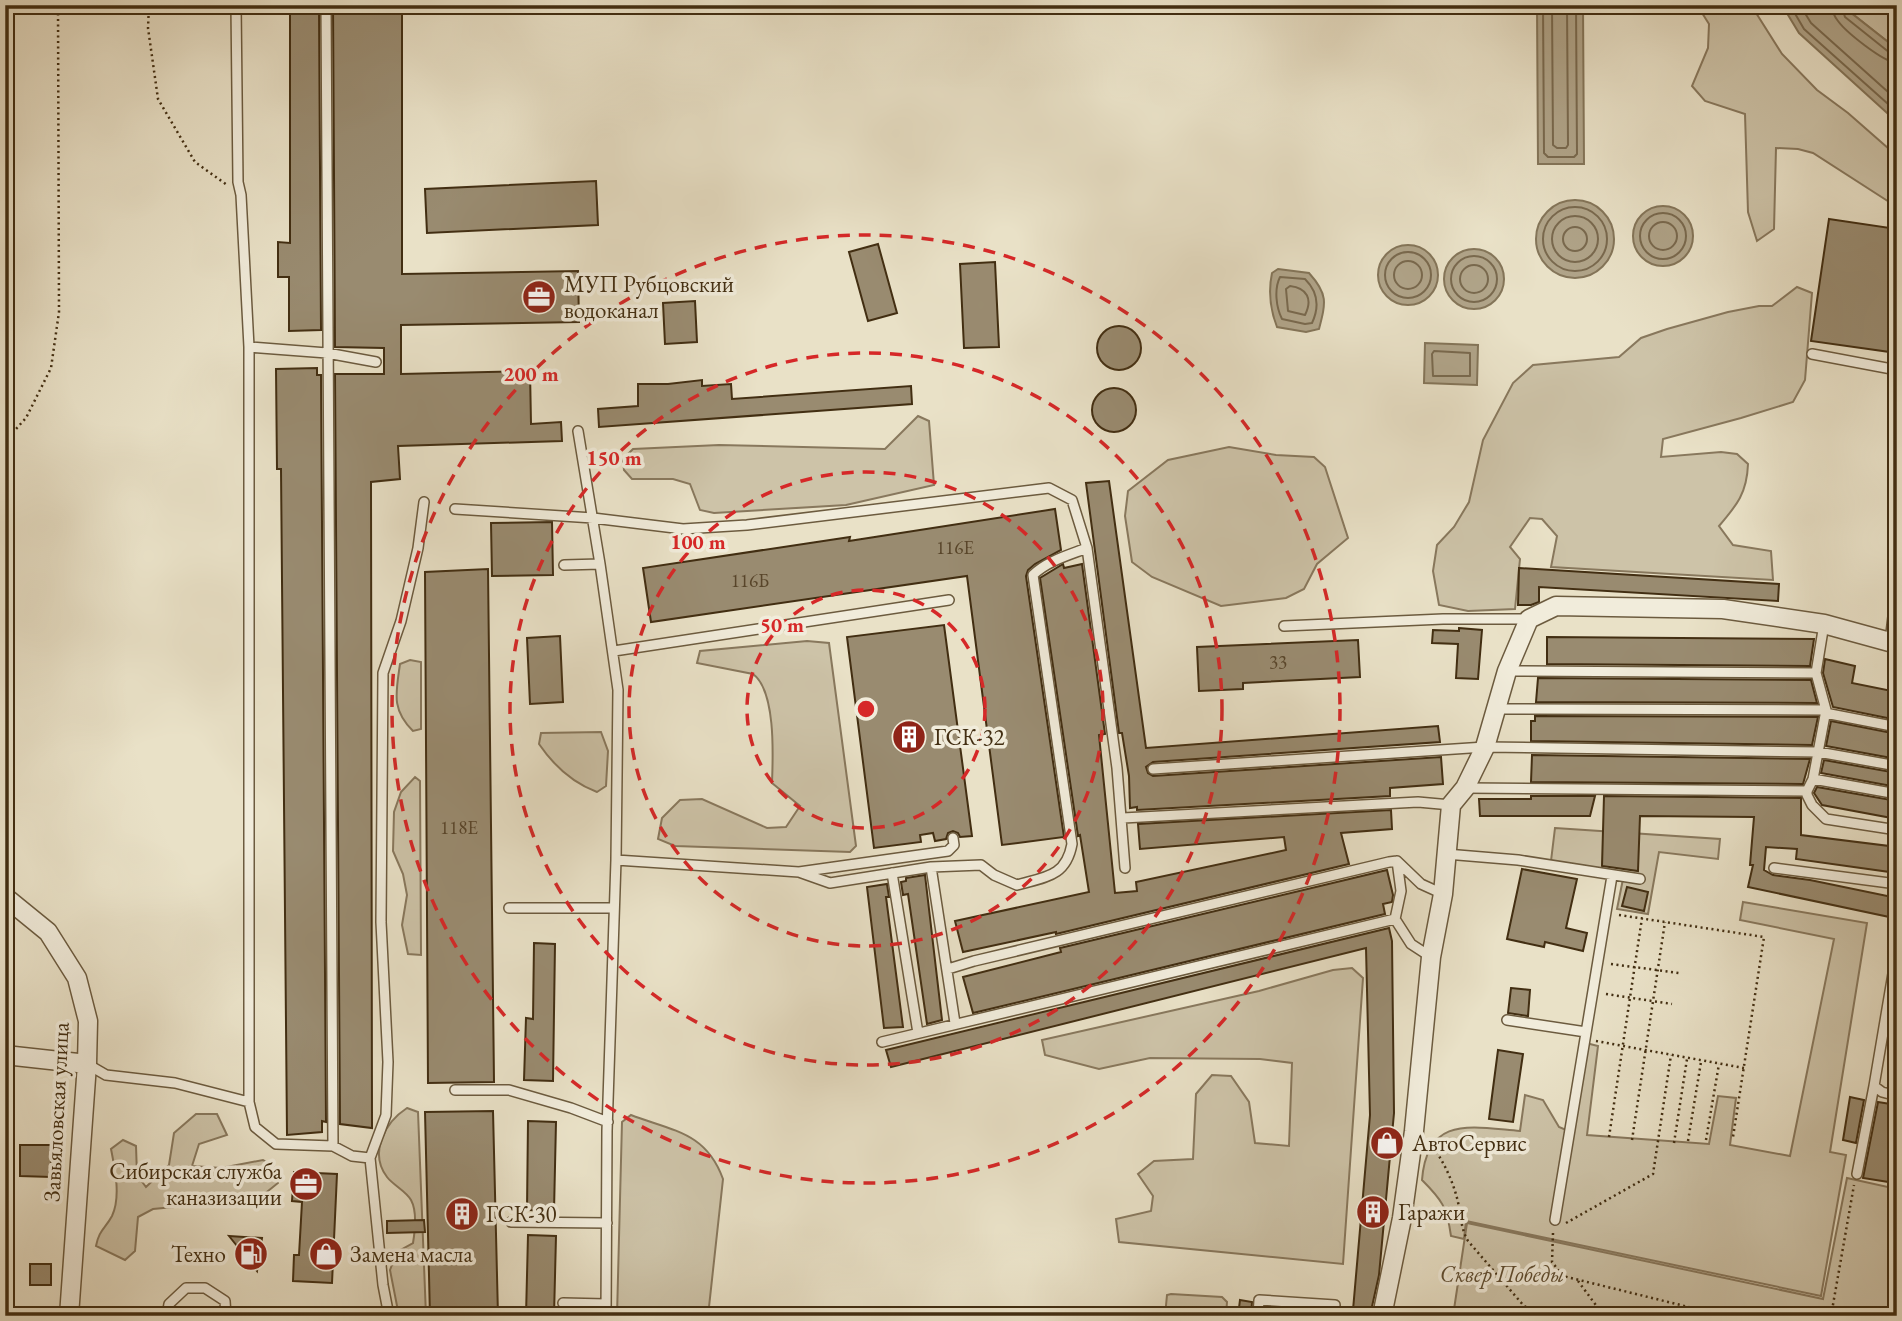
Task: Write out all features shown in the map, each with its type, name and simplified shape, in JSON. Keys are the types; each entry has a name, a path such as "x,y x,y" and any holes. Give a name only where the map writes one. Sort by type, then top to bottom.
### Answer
{"street":[{"path":"1382,1316 1402,1219 1414,1131 1431,957 1443,894 1451,805 1465,788 1485,747 1507,671 1529,619 1556,606 1723,610 1824,624 1893,643"},
{"name":"Завьяловская улица","path":"5,897 48,932 77,978 88,1021 69,1316"},
{"path":"5,1055 87,1064"}],"lane":[{"path":"236,5 238,182 241,195 249,347 249,1102 255,1127 276,1144 333,1146 352,1156 370,1158"},
{"path":"326,5 333,1146"},
{"path":"249,347 327,354 376,362"},
{"path":"1812,354 1897,370"},
{"path":"578,431 618,690 606,1316"},
{"path":"455,509 593,518 683,528 747,525 1049,488 1072,500 1087,548 1123,818 1125,869"},
{"path":"389,1316 383,1285 370,1158 386,1115 387,1088 381,922 383,673 401,621 418,548 424,502"},
{"path":"799,872 830,883 932,867 981,865 994,875 1017,885 1060,870 1069,857 1072,844 1033,575 1055,561 1087,548"},
{"path":"564,565 600,564"},
{"path":"1893,643 1897,583"},
{"path":"614,652 949,600"},
{"path":"1284,626 1429,619 1529,619"},
{"path":"1824,624 1816,673 1825,712 1814,779 1807,791 1812,806 1826,818 1897,830"},
{"path":"1507,671 1816,673"},
{"path":"1496,709 1825,712 1897,727"},
{"path":"1153,769 1485,747 1818,752 1897,766"},
{"path":"1814,779 1897,794"},
{"path":"1465,788 1807,791"},
{"path":"1123,818 1418,802 1451,805"},
{"path":"616,860 799,872 948,851 954,845 953,838"},
{"path":"1446,853 1518,860 1640,879"},
{"path":"948,969 1397,861"},
{"path":"1397,861 1421,884 1443,894"},
{"path":"1397,861 1402,891 1395,919 1411,944 1431,957"},
{"path":"932,867 955,1023"},
{"path":"1773,868 1897,884"},
{"path":"892,873 918,1032"},
{"path":"1554,1225 1612,876"},
{"path":"509,908 614,908"},
{"path":"881,1042 1395,919"},
{"path":"1857,1174 1897,950"},
{"path":"1507,1020 1585,1035"},
{"path":"87,1064 106,1075 175,1083 249,1102"},
{"path":"1874,1086 1882,1092 1897,1096"},
{"path":"455,1090 509,1090 608,1122"},
{"path":"511,1222 607,1223"},
{"path":"167,1316 169,1304 186,1288 205,1288 225,1301 226,1316"},
{"path":"1258,1316 1259,1300 1331,1305 1328,1316"},
{"path":"563,1303 606,1304"}],"path":[{"path":"5,441 26,418 51,368 59,312 58,5"},
{"path":"149,5 148,28 158,99 195,162 241,195"},
{"path":"1605,914 1763,937 1733,1137"},
{"path":"1609,1137 1642,918"},
{"path":"1632,1140 1664,922"},
{"path":"1597,962 1679,973"},
{"path":"1592,992 1672,1004"},
{"path":"1585,1035 1645,1051 1744,1068"},
{"path":"1671,1055 1653,1174 1554,1225 1552,1262 1563,1276 1725,1316"},
{"path":"1674,1143 1687,1058"},
{"path":"1688,1141 1702,1061"},
{"path":"1706,1140 1718,1064"},
{"path":"1414,1131 1432,1144 1450,1178 1458,1200 1462,1229 1468,1241 1524,1306 1546,1316"},
{"path":"1830,1316 1857,1174"},
{"path":"1577,1280 1601,1314"},
{"path":"1523,1316 1524,1306"}],"green space":[{"path":"1697,5 1751,5 1782,54 1817,90 1897,156 1897,207 1813,153 1776,148 1774,229 1757,241 1748,212 1745,114 1705,101 1692,86 1708,48 1709,24"},
{"path":"1846,5 1897,5 1897,49 1850,12"},
{"path":"1797,287 1812,293 1805,380 1793,402 1663,439 1661,457 1721,452 1737,454 1748,464 1746,483 1740,498 1719,526 1733,545 1771,551 1773,580 1551,567 1557,536 1542,519 1530,518 1510,547 1520,559 1515,609 1468,611 1439,605 1433,571 1437,545 1454,527 1469,502 1483,440 1513,383 1533,365 1619,357 1641,338 1728,312 1772,306"},
{"path":"918,416 929,421 934,485 846,505 714,513 700,510 690,484 673,479 632,479 624,470 623,459 633,449 719,445 885,449"},
{"path":"1229,447 1276,455 1314,457 1325,467 1348,538 1317,564 1304,589 1286,598 1221,606 1152,577 1132,562 1125,516 1128,491 1168,460"},
{"path":"807,641 829,643 856,846 850,852 675,846 658,839 662,818 680,800 702,799 767,828 786,827 800,806 772,783 772,725 766,694 760,682 753,674 697,663 700,651"},
{"path":"410,660 421,662 421,729 413,731 401,715 397,700 400,664"},
{"path":"601,732 608,751 606,786 597,792 565,773 539,744 541,733"},
{"path":"415,777 420,781 421,955 408,954 402,925 407,895 403,874 393,851 394,812 401,792"},
{"path":"1555,828 1720,839 1718,859 1659,852 1648,914 1617,909 1624,874 1551,861"},
{"path":"1743,902 1867,923 1830,1152 1846,1155 1821,1296 1466,1221 1464,1239 1451,1236 1448,1218 1442,1205 1422,1180 1426,1159 1433,1144 1442,1135 1454,1130 1485,1128 1520,1131 1525,1095 1543,1100 1559,1127 1573,1133 1586,1043 1598,1046 1587,1135 1709,1144 1718,1096 1736,1098 1730,1145 1790,1156 1834,939 1740,920"},
{"path":"1352,968 1363,978 1343,1264 1119,1242 1116,1219 1151,1211 1153,1196 1138,1174 1154,1161 1193,1159 1196,1094 1212,1075 1231,1076 1249,1102 1255,1143 1289,1146 1292,1063 1260,1059 1150,1058 1099,1069 1045,1055 1042,1040 1259,991 1333,970"},
{"path":"407,1108 418,1112 426,1316 399,1316 390,1270 397,1252 413,1243 414,1210 409,1197 387,1177 379,1158 379,1149 386,1130"},
{"path":"196,1114 217,1114 227,1135 199,1144 192,1166 221,1168 263,1160 273,1166 278,1183 258,1199 153,1209 138,1217 135,1251 125,1260 96,1246 115,1208 116,1183 111,1149 123,1140 136,1146 137,1175 146,1187 169,1165 174,1133"},
{"path":"631,1115 674,1130 697,1142 716,1163 723,1179 708,1316 617,1316 622,1122"},
{"name":"Сквер Победы","path":"1847,1178 1897,1189 1897,1316 1453,1316 1467,1223 1823,1299"},
{"path":"1167,1295 1222,1297 1227,1302 1226,1316 1165,1316"}],"water":[{"path":"1537,5 1583,5 1584,164 1538,164"},
{"path":"1782,5 1846,5 1850,12 1897,49 1897,122 1799,33"},
{"path":"1575,200 1590,203 1607,217 1614,239 1611,254 1597,271 1575,278 1560,275 1543,261 1536,239 1539,224 1553,207"},
{"path":"1657,206 1669,206 1688,219 1693,236 1691,248 1680,261 1669,266 1657,266 1638,253 1633,242 1633,230 1646,211"},
{"path":"1402,245 1414,245 1433,258 1438,275 1436,287 1425,300 1414,305 1402,305 1383,292 1378,281 1378,269 1391,250"},
{"path":"1468,249 1480,249 1499,262 1504,279 1502,291 1491,304 1480,309 1468,309 1449,296 1444,285 1444,273 1457,254"},
{"path":"1278,269 1309,273 1320,287 1324,299 1319,329 1306,332 1277,327 1270,294 1272,273"},
{"path":"1425,343 1478,345 1477,385 1424,383"}],"building":[{"path":"290,5 319,5 321,330 289,331 289,277 278,277 278,242 290,243"},
{"path":"333,5 402,5 402,274 578,271 579,322 401,325 401,374 530,371 531,424 561,422 562,441 398,446 400,479 371,482 372,1128 340,1124 335,374 384,374 384,348 335,347"},
{"path":"596,181 598,225 427,233 425,189"},
{"path":"1829,219 1897,229 1897,353 1811,341"},
{"path":"878,244 897,313 868,321 849,252"},
{"path":"995,262 999,347 964,348 960,264"},
{"path":"695,301 697,342 665,344 663,303"},
{"path":"1119,326 1134,333 1141,348 1134,363 1119,370 1104,363 1097,348 1104,333"},
{"path":"317,368 317,375 321,375 326,1122 322,1121 322,1132 287,1135 281,469 277,469 276,369"},
{"path":"702,380 702,386 731,384 732,399 911,386 912,404 599,427 598,409 638,406 638,384"},
{"path":"1114,388 1129,395 1136,410 1129,425 1114,432 1099,425 1092,410 1099,395"},
{"path":"1109,481 1146,748 1438,726 1440,742 1153,762 1146,767 1148,773 1153,776 1441,757 1443,784 1390,788 1390,796 1137,810 1137,807 1130,808 1129,776 1122,733 1119,733 1086,483"},
{"path":"1055,509 1061,550 1035,564 1026,576 1064,837 1002,845 967,576 651,622 643,568 850,537 849,541"},
{"path":"552,522 553,575 492,576 491,523"},
{"path":"1063,564 1064,568 1082,564 1105,734 1099,735 1115,893 1137,891 1136,882 1286,850 1284,837 1140,849 1138,824 1391,810 1392,829 1341,833 1349,864 1056,934 963,952 955,921 1089,892 1080,835 1078,836 1040,578"},
{"path":"1519,568 1779,584 1778,601 1539,587 1539,602 1518,605"},
{"path":"488,569 494,1082 428,1083 425,572"},
{"name":"ГСК-32","path":"944,625 972,836 960,837 953,831 948,833 946,839 935,841 933,833 920,835 921,842 874,848 847,637"},
{"path":"1459,628 1482,630 1478,679 1456,678 1458,644 1432,643 1433,630 1459,631"},
{"path":"560,636 563,702 530,704 527,638"},
{"path":"1547,637 1814,639 1810,666 1547,664"},
{"path":"1358,640 1360,677 1243,683 1243,689 1199,691 1197,647"},
{"path":"1825,659 1855,666 1852,683 1897,692 1897,720 1833,707 1823,673"},
{"path":"1538,678 1811,680 1817,703 1536,702"},
{"path":"1535,716 1818,717 1812,745 1531,741 1531,721 1535,721"},
{"path":"1831,721 1897,734 1897,759 1826,746"},
{"path":"1532,755 1810,759 1803,784 1531,782"},
{"path":"1824,760 1897,773 1897,787 1821,773"},
{"path":"1817,787 1897,801 1897,819 1822,805 1814,793"},
{"path":"1531,796 1595,796 1590,816 1480,816 1479,799 1531,799"},
{"path":"1604,796 1801,798 1801,835 1897,847 1897,873 1796,859 1797,849 1766,847 1764,870 1773,875 1897,898 1894,918 1748,887 1753,865 1750,865 1754,817 1640,816 1638,871 1602,866"},
{"path":"1522,869 1577,879 1566,928 1587,933 1583,951 1545,942 1544,947 1507,939"},
{"path":"1387,870 1393,895 1392,902 1383,904 1385,914 973,1013 963,977 1061,952 1060,948"},
{"path":"925,875 942,1020 927,1024 908,894 903,895 901,882 906,881 906,878"},
{"path":"887,884 889,897 886,897 903,1027 884,1028 867,887"},
{"path":"1627,887 1648,892 1644,911 1622,906"},
{"path":"1389,928 1392,941 1394,1113 1379,1275 1371,1311 1353,1310 1370,1115 1366,948 891,1067 886,1050"},
{"path":"534,943 555,944 553,1081 524,1080 526,1018 533,1019"},
{"path":"1511,988 1530,990 1528,1016 1508,1013"},
{"path":"1498,1050 1523,1054 1513,1122 1489,1119"},
{"path":"1850,1097 1864,1100 1856,1143 1843,1140"},
{"path":"1878,1102 1897,1105 1895,1183 1863,1178"},
{"name":"ГСК-30","path":"493,1111 498,1316 430,1316 425,1112"},
{"path":"528,1121 556,1122 554,1211 527,1210"},
{"path":"20,1145 51,1145 51,1177 20,1176"},
{"path":"294,1172 337,1174 332,1283 293,1281 294,1255 299,1255 302,1202 292,1201"},
{"path":"424,1220 425,1232 387,1233 387,1221"},
{"path":"528,1235 556,1236 554,1316 526,1316"},
{"name":"Техно","path":"229,1236 262,1238 257,1271"},
{"path":"30,1264 51,1264 51,1285 30,1285"},
{"path":"1240,1300 1252,1302 1251,1316 1238,1316"}],"place":[{"name":"МУП Рубцовский водоканал","path":"539,297"},
{"name":"ГСК-32","path":"909,737"},
{"name":"АвтоСервис","path":"1387,1143"},
{"name":"Сибирская служба каназизации","path":"306,1184"},
{"name":"Гаражи","path":"1373,1212"},
{"name":"ГСК-30","path":"462,1214"},
{"name":"Техно","path":"251,1254"},
{"name":"Замена масла","path":"326,1254"}]}
